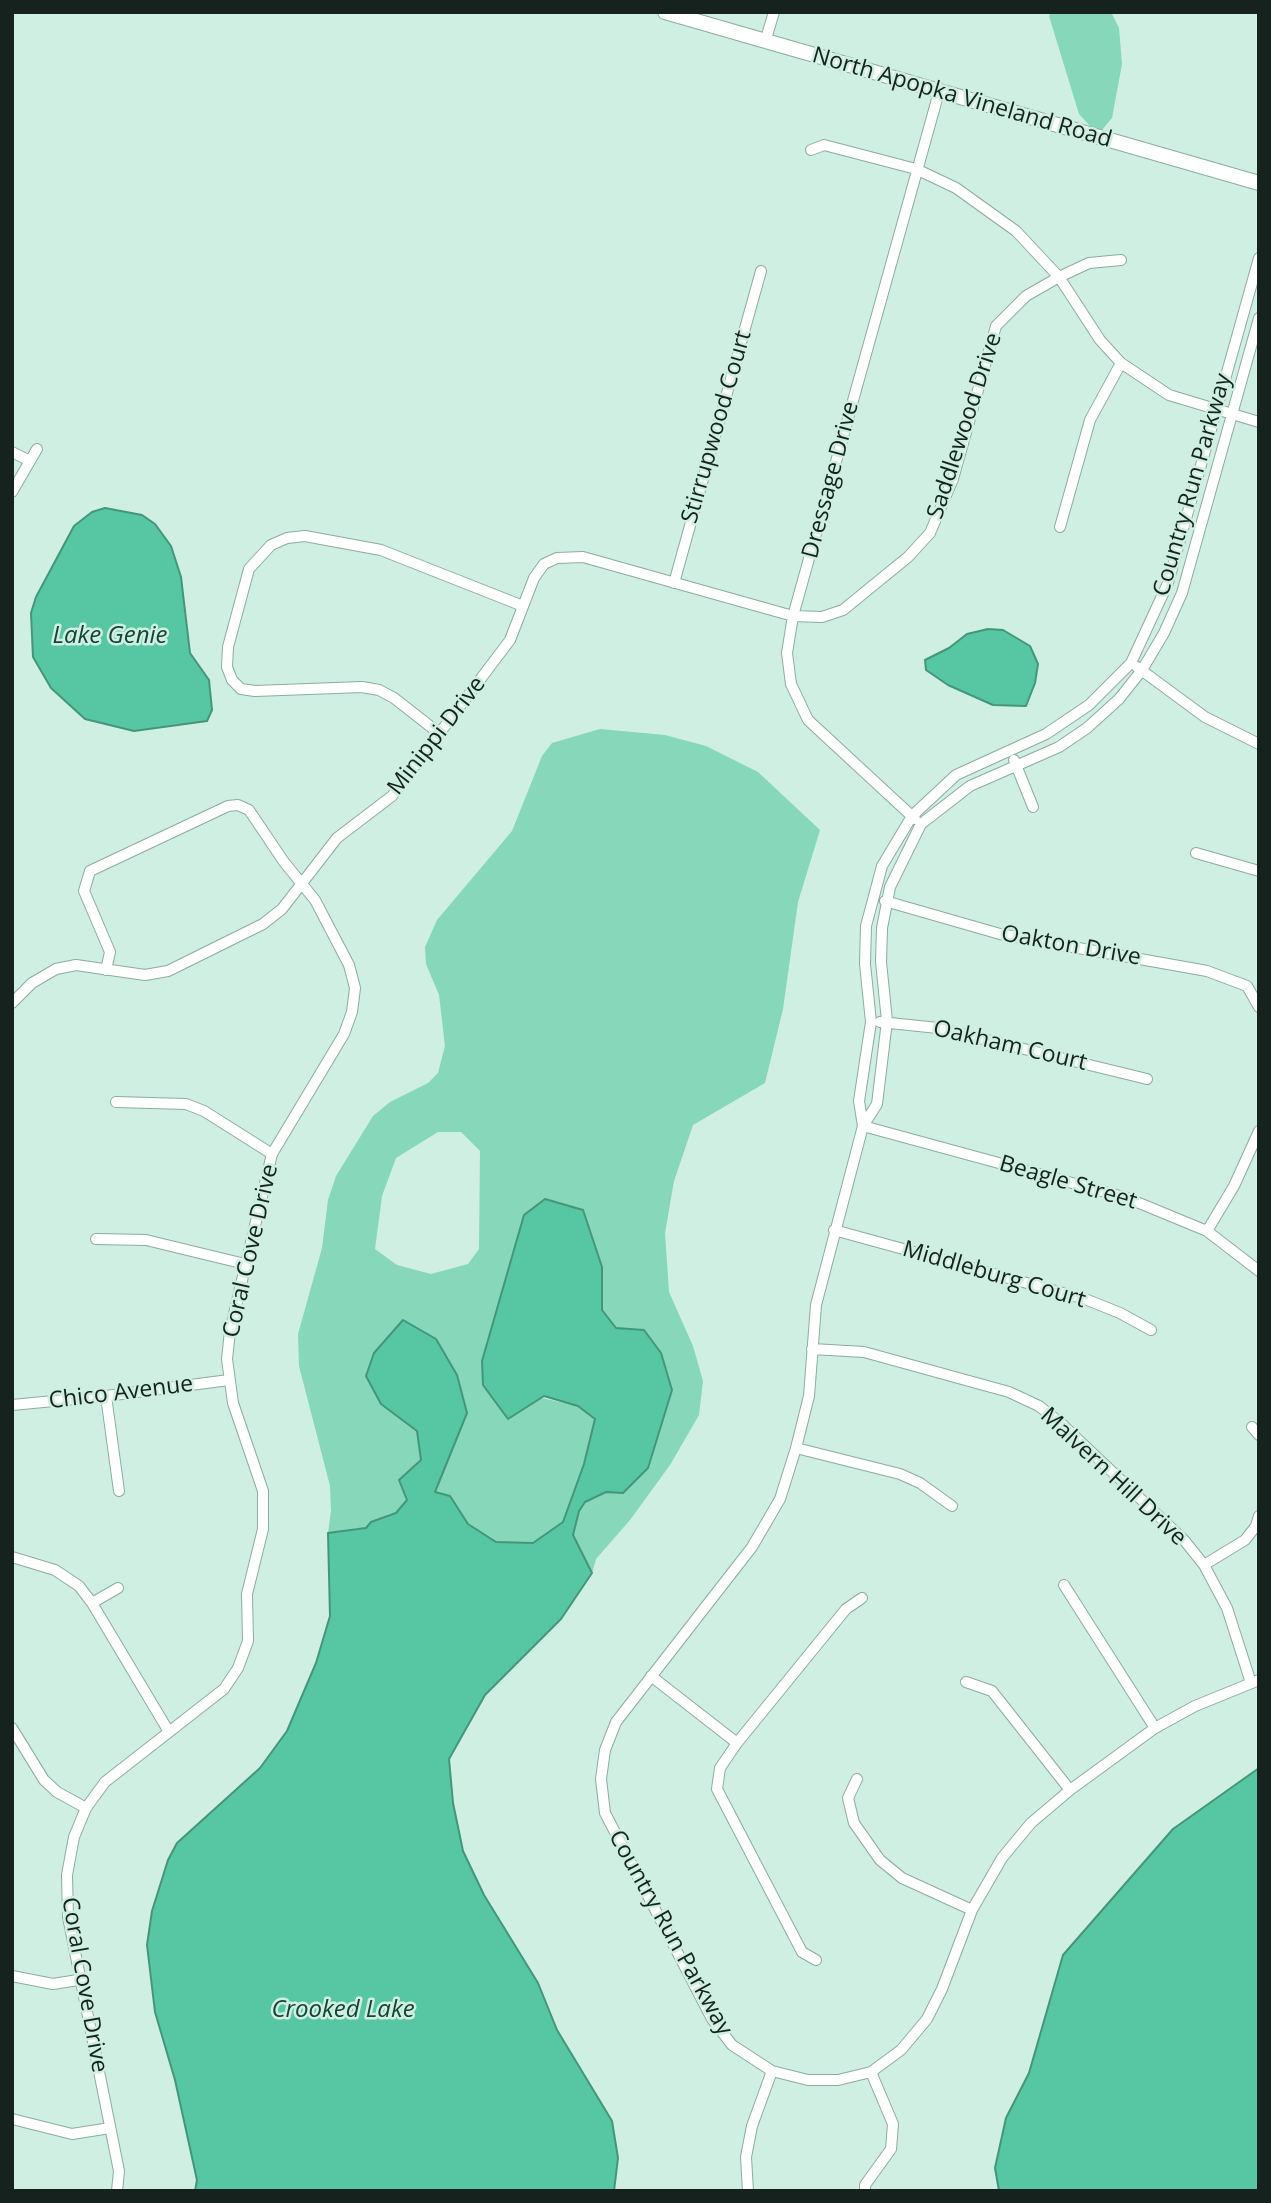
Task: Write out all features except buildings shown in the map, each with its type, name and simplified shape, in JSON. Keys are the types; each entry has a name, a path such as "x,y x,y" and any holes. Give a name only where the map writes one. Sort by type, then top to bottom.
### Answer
{"main road":[{"name":"North Apopka Vineland Road","path":"665,12 1259,183"}],"street":[{"path":"765,42 774,12"},
{"name":"Dressage Drive","path":"916,820 808,720 791,684 787,653 793,616 939,92"},
{"path":"811,150 824,145 916,169 988,208 1016,231 1059,277 1100,340 1121,363 1169,395 1259,422"},
{"name":"Country Run Parkway","path":"863,1126 859,1101 870,1022 865,964 866,926 882,866 916,820 956,775 1046,734 1089,705 1131,663 1168,583 1214,409 1259,258"},
{"name":"Saddlewood Drive","path":"620,567 793,616 822,617 843,611 908,556 930,533 953,479 996,326 1026,296 1059,277 1089,263 1121,260"},
{"name":"Stirrupwood Court","path":"674,583 761,271"},
{"name":"Country Run Parkway","path":"1255,1682 1195,1706 1155,1728 1070,1790 1024,1831 1002,1858 972,1910 942,1989 927,2019 901,2050 870,2072 838,2080 808,2080 772,2071 732,2045 712,2018 605,1813 601,1779 605,1750 616,1722 752,1547 779,1499 796,1448 809,1396 816,1306 863,1126 877,1104 887,1021 881,961 882,928 890,887 916,820 971,786 1059,747 1087,728 1119,699 1142,670 1164,633 1182,593 1259,318"},
{"path":"1060,527 1090,419 1121,363"},
{"path":"12,492 37,449"},
{"path":"12,452 30,461"},
{"path":"440,734 379,690 362,687 255,691 241,689 232,680 227,667 227,657 249,569 271,545 286,538 305,536 381,550 523,606"},
{"name":"Minippi Drive","path":"12,1003 32,984 56,969 76,965 145,975 168,971 263,924 282,909 337,838 392,796 510,640 534,578 544,565 557,558 583,557 620,567"},
{"path":"1131,663 1205,717 1258,741"},
{"path":"1010,751 1033,807"},
{"name":"Coral Cove Drive","path":"106,970 110,952 84,891 90,871 228,806 249,810 284,862 303,884 349,965 355,988 352,1012 344,1034 272,1154 230,1331 229,1380 263,1491 263,1529 247,1594 248,1641 238,1668 224,1689 105,1782 86,1808 74,1837 67,1875 68,1917 78,1980 119,2171 117,2191"},
{"path":"1196,853 1259,871"},
{"name":"Oakton Drive","path":"872,898 1000,934 1207,971 1247,986 1259,1007"},
{"name":"Oakham Court","path":"870,1022 887,1021 938,1028 1147,1079"},
{"path":"116,1102 186,1104 204,1111 272,1154"},
{"name":"Beagle Street","path":"863,1126 1127,1198 1207,1231 1259,1271"},
{"path":"1207,1231 1234,1186 1259,1131"},
{"name":"Middleburg Court","path":"834,1230 1085,1299 1120,1313 1151,1330"},
{"path":"96,1239 146,1240 245,1264"},
{"name":"Malvern Hill Drive","path":"812,1349 864,1352 1009,1392 1039,1406 1064,1426 1184,1540 1204,1565 1218,1585 1255,1682"},
{"name":"Chico Avenue","path":"12,1405 229,1380"},
{"path":"106,1396 119,1491"},
{"path":"796,1448 900,1474 920,1483 953,1507"},
{"path":"1204,1565 1245,1540 1256,1526 1259,1516"},
{"path":"12,1557 55,1570 79,1586 92,1602 169,1732"},
{"path":"1064,1585 1155,1728"},
{"path":"92,1602 118,1588"},
{"path":"817,1960 803,1952 718,1789 720,1768 846,1609 862,1598"},
{"path":"651,1676 737,1744"},
{"path":"966,1682 992,1691 1070,1790"},
{"path":"12,1728 44,1780 57,1792 86,1808"},
{"path":"857,1779 848,1798 854,1823 880,1860 902,1878 972,1910"},
{"path":"12,1976 53,1984 78,1980"},
{"path":"748,2191 746,2157 752,2126 772,2071"},
{"path":"865,2191 865,2185 891,2149 893,2124 870,2072"},
{"path":"12,2119 72,2134 110,2129"}],"shaded area":[{"path":"1051,12 1111,12 1119,28 1122,64 1112,118 1102,130 1091,127 1079,114 1049,16"},
{"path":"600,729 665,735 706,746 758,772 820,830 798,902 783,1009 765,1083 693,1125 674,1181 665,1233 669,1292 693,1346 703,1381 699,1415 670,1465 630,1520 596,1559 592,1573 573,1535 579,1511 585,1502 606,1492 616,1328 602,1310 602,1267 524,1215 482,1361 483,1385 578,1406 595,1419 584,1464 563,1522 533,1543 496,1542 468,1524 450,1496 435,1492 467,1413 457,1375 381,1404 417,1430 421,1460 407,1500 396,1513 371,1522 366,1528 328,1533 330,1486 299,1366 298,1334 322,1248 328,1200 336,1176 373,1116 390,1102 428,1083 438,1073 445,1046 439,995 426,964 425,947 437,920 512,831 542,756 552,743","holes":["438,1132 461,1132 480,1151 479,1249 468,1264 431,1274 397,1265 375,1249 382,1196 396,1158"]}],"water":[{"name":"Lake Genie","path":"105,508 142,515 155,524 171,546 181,577 190,653 209,680 212,710 207,721 134,731 85,719 51,688 33,657 31,613 36,597 74,526 92,512"},
{"path":"988,629 1003,630 1030,646 1038,664 1035,683 1026,706 993,705 948,685 926,670 925,660 949,648 967,634"},
{"name":"Crooked Lake","path":"545,1199 583,1210 602,1267 602,1310 616,1328 644,1330 661,1353 672,1390 648,1468 623,1493 606,1492 585,1502 579,1511 573,1535 592,1573 561,1619 485,1695 449,1759 453,1803 463,1851 484,1895 538,1983 557,2030 612,2121 618,2158 614,2191 195,2191 197,2180 175,2080 155,2012 147,1945 152,1911 168,1860 177,1843 260,1768 287,1731 316,1663 330,1616 328,1533 366,1528 371,1522 396,1513 407,1500 399,1480 421,1460 417,1431 381,1404 366,1376 374,1353 403,1320 436,1339 457,1375 467,1413 435,1492 450,1496 468,1524 496,1542 533,1543 563,1522 584,1464 595,1419 578,1406 544,1396 508,1419 483,1385 482,1361 524,1215"},
{"path":"1259,1768 1259,2191 999,2191 995,2168 1006,2118 1029,2073 1063,1955 1173,1829"}]}
